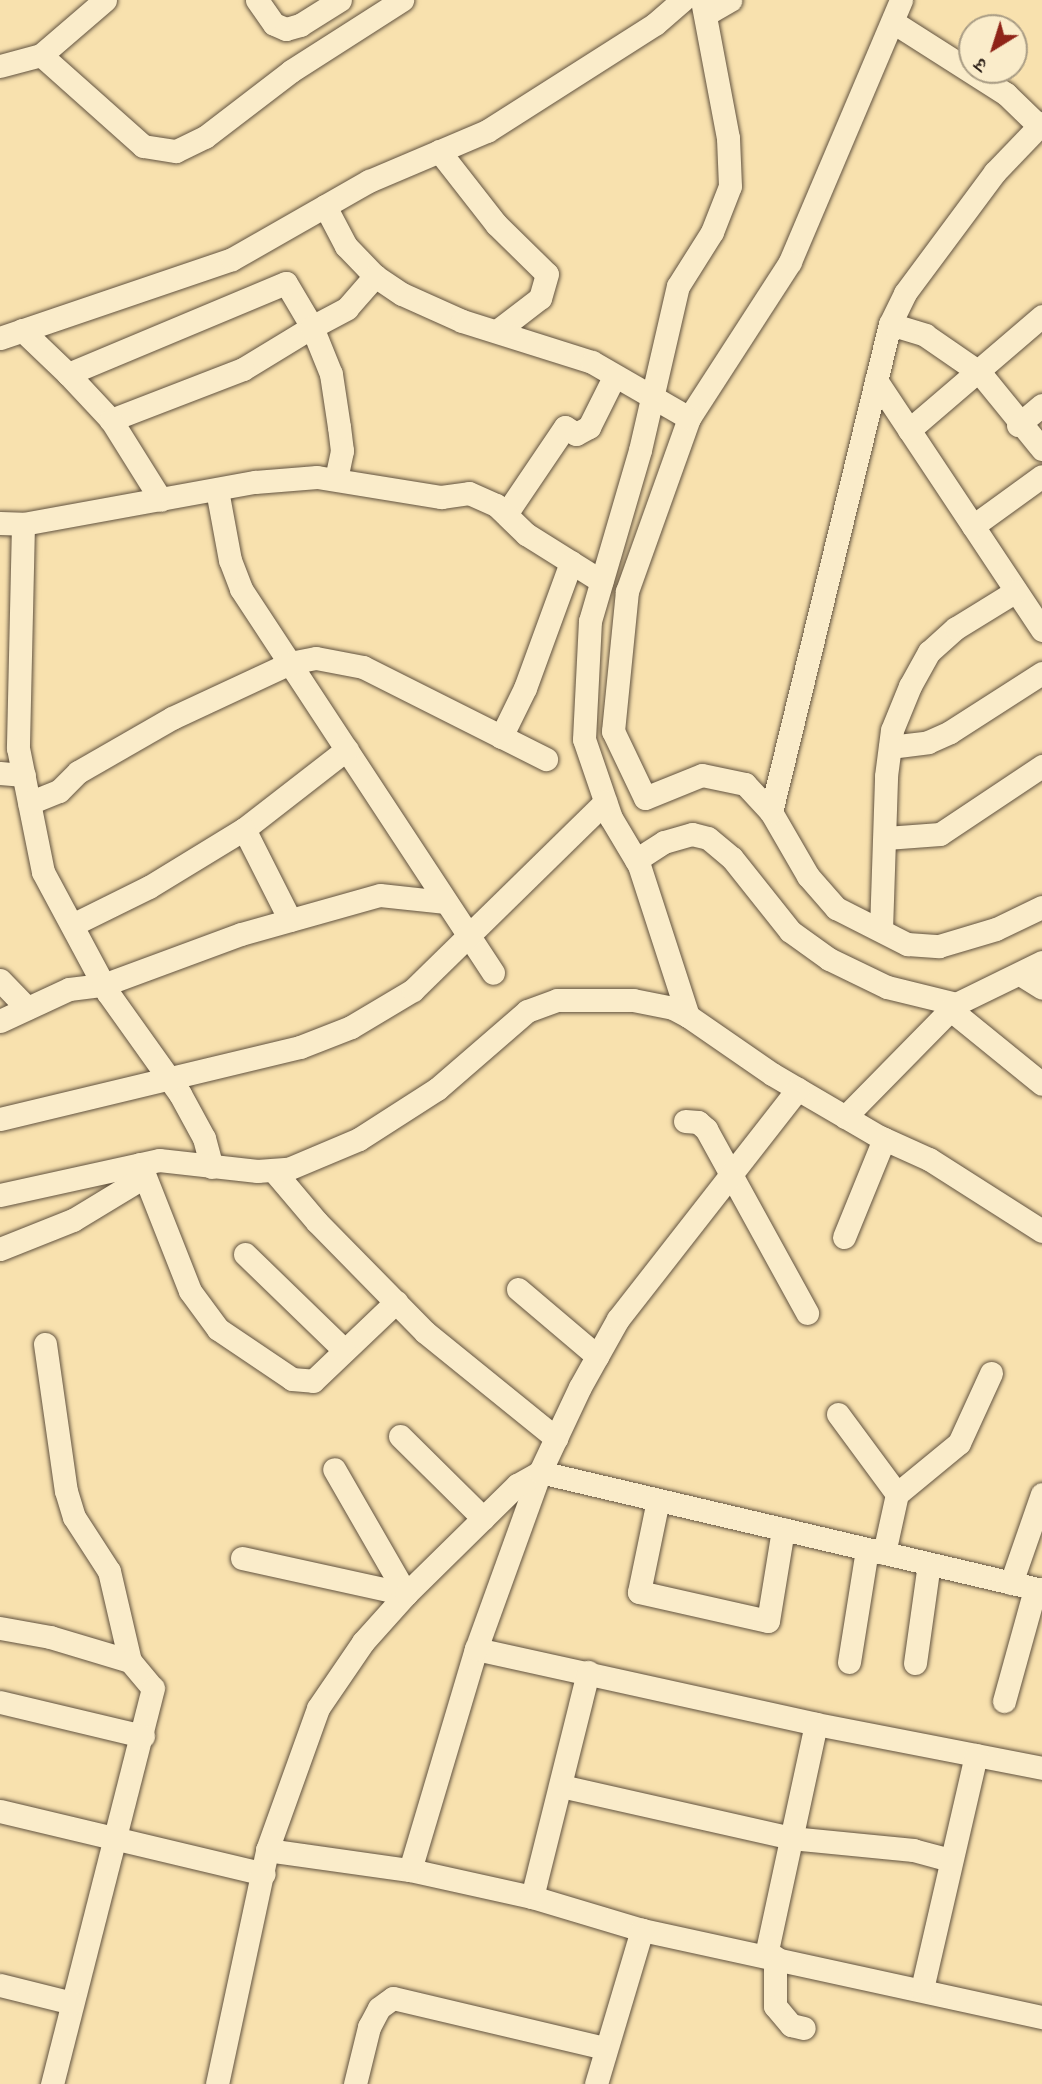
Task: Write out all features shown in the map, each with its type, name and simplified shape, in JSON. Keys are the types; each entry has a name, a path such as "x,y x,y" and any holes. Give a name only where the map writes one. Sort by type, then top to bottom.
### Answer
{"street":[{"path":"0,66 41,55 105,0"},
{"path":"257,0 274,24 286,29 300,25 340,0"},
{"path":"41,55 143,146 176,151 205,137 291,71 402,0"},
{"path":"0,338 232,259 325,206 487,131 655,24 683,0"},
{"path":"901,0 790,262 689,418 627,592 613,732 645,798 702,775 725,777 745,784 771,812 808,876 836,908 906,944 939,946 996,929 1042,907"},
{"path":"688,1017 635,858 608,810 584,739 590,621 651,398 678,286 712,232 730,186 715,5"},
{"path":"771,812 890,324 905,293 995,172 1040,124 1006,94 893,22"},
{"path":"439,151 496,224 547,274 540,298 497,331"},
{"path":"325,206 346,246 375,276 402,294 497,331 592,362 689,418"},
{"path":"111,420 243,369 347,308 375,276"},
{"path":"68,373 286,283 312,327 331,374 342,452 336,479"},
{"path":"909,430 980,373 1042,316"},
{"path":"890,324 925,334 980,373 1018,425 1042,449"},
{"path":"22,330 68,373 111,420 161,500"},
{"path":"506,514 565,427 576,434 589,427 614,377"},
{"path":"876,380 1042,630"},
{"path":"1018,425 1042,405"},
{"path":"973,526 1042,476"},
{"path":"212,1167 204,1138 173,1085 103,985 43,872 18,748 11,524 217,489 317,477 441,497 469,493 506,514 526,534 571,562 600,585 627,592"},
{"path":"217,489 230,560 241,589 493,973"},
{"path":"500,737 525,688 571,562"},
{"path":"881,930 890,747 910,686 929,652 956,628 1016,592"},
{"path":"29,803 59,791 78,772 172,718 290,663 316,657 363,667 546,759"},
{"path":"890,747 928,742 950,732 1042,673"},
{"path":"72,925 149,887 244,829 347,749"},
{"path":"886,838 940,834 1042,766"},
{"path":"0,773 23,775"},
{"path":"0,1119 173,1085 300,1047 351,1027 413,990 469,934 608,810"},
{"path":"244,829 290,920"},
{"path":"635,858 664,842 692,834 708,838 732,858 790,931 829,959 887,987 953,1007 1042,1084"},
{"path":"0,1021 69,989 103,985 290,920 380,895 444,902"},
{"path":"845,1117 953,1007 1042,962"},
{"path":"1020,974 1042,989"},
{"path":"0,980 27,1008"},
{"path":"0,1249 100,1207 159,1160 212,1167 288,1169 359,1139 437,1089 527,1011 557,1000 633,1000 673,1008 797,1089 884,1139 929,1159 1042,1231"},
{"path":"410,1870 476,1649 540,1472 556,1438 618,1319 797,1089"},
{"path":"685,1121 698,1122 706,1129 732,1172 807,1313"},
{"path":"844,1237 884,1139"},
{"path":"274,1170 317,1222 425,1332 556,1438"},
{"path":"142,1171 190,1291 218,1329 292,1379 313,1381 396,1302"},
{"path":"0,1195 142,1171"},
{"path":"245,1254 344,1350"},
{"path":"518,1289 597,1356"},
{"path":"45,1344 66,1491 79,1526 109,1571 130,1661 153,1688 143,1736 52,2084"},
{"path":"849,1662 876,1551 897,1494 960,1443 991,1373"},
{"path":"838,1413 897,1494"},
{"path":"400,1436 483,1518"},
{"path":"334,1469 406,1594"},
{"path":"217,2084 267,1850 318,1708 363,1642 406,1594 517,1485 540,1472 1039,1589 1004,1701"},
{"path":"1011,1583 1042,1494"},
{"path":"657,1500 639,1592 768,1621 783,1529"},
{"path":"242,1558 406,1594"},
{"path":"915,1663 929,1564"},
{"path":"0,1629 50,1637 130,1661"},
{"path":"476,1649 816,1724 1042,1768"},
{"path":"532,1897 588,1672"},
{"path":"0,1702 143,1736"},
{"path":"804,2028 791,2025 775,2006 771,1956 791,1838 816,1724"},
{"path":"922,1989 976,1755"},
{"path":"561,1786 791,1838 913,1850 951,1860"},
{"path":"0,1811 264,1874"},
{"path":"267,1850 410,1870 532,1897 642,1930 1042,2017"},
{"path":"596,2084 604,2048 642,1930"},
{"path":"0,1985 72,2003"},
{"path":"355,2084 369,2027 379,2008 393,1998 604,2048"}]}
